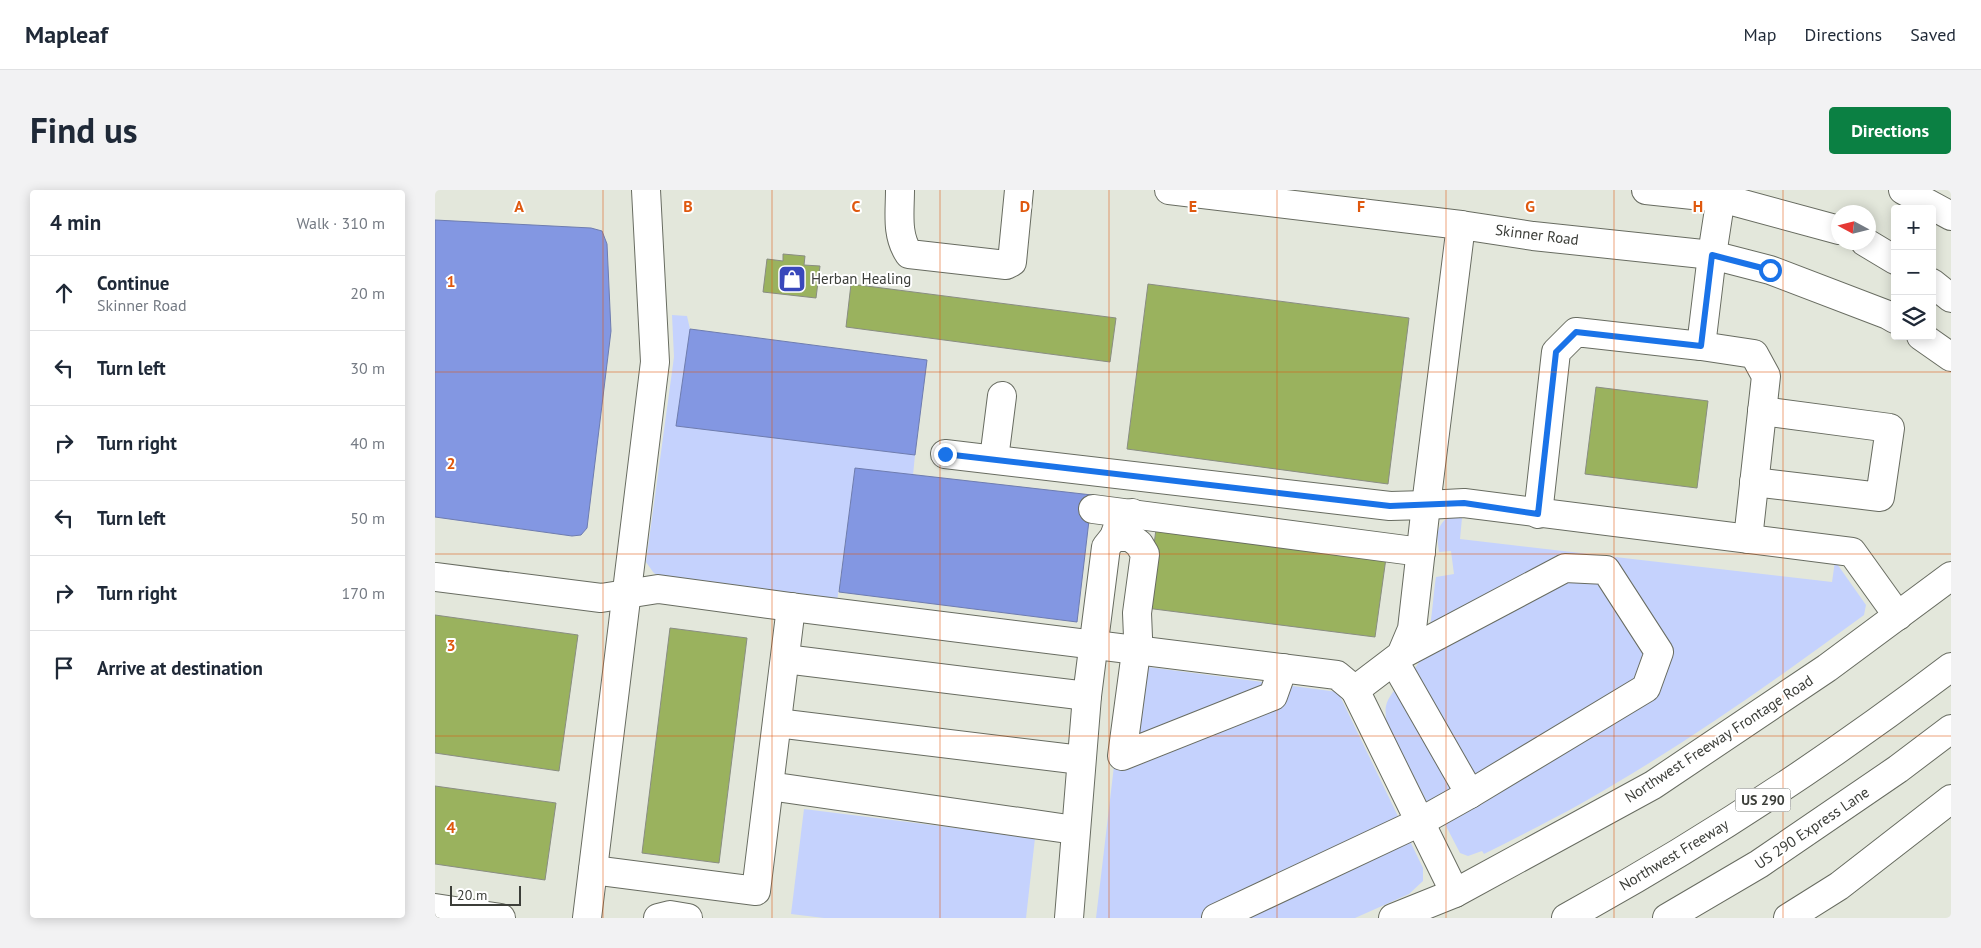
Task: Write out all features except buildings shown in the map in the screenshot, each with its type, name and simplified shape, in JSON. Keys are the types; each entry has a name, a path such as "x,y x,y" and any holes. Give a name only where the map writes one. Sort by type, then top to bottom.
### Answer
{"main road":[{"path":"587,918 655,362 646,190"},
{"path":"900,190 900,235 903,245 909,254 1006,265 1012,262 1019,190"},
{"name":"Skinner Road","path":"1169,190 1291,197 1533,236 1712,255 1770,270 1891,316"},
{"path":"1646,190 1722,194 1831,228"},
{"path":"1903,190 1951,216"},
{"path":"1701,346 1712,255 1722,194"},
{"path":"1397,658 1411,629 1461,225"},
{"path":"1876,249 1891,258"},
{"path":"1936,286 1951,298"},
{"path":"1538,514 1556,352 1576,332 1701,346 1754,354 1766,376 1748,539"},
{"path":"1927,340 1951,356"},
{"path":"994,459 1001,396"},
{"path":"1754,482 1880,497 1890,428 1762,411"},
{"path":"945,454 1390,506 1464,503 1538,514 1852,552 1898,616"},
{"path":"1093,508 1421,552"},
{"path":"1069,918 1087,696 1105,547 1114,537 1119,523 1132,513"},
{"path":"1114,537 1130,537 1139,544 1145,554 1137,613 1138,637 1122,756 1273,696 1283,668"},
{"path":"1217,918 1420,822 1470,794 1646,688 1659,652 1606,570 1565,568 1397,658 1355,690"},
{"name":"Northwest Freeway Frontage Road","path":"1393,918 1455,893 1653,785 1827,668 1951,576"},
{"path":"435,577 601,598 658,588 791,607 1337,675 1355,690 1455,893"},
{"path":"593,870 756,891 791,607"},
{"path":"1397,658 1470,794"},
{"path":"785,659 1087,696"},
{"name":"Northwest Freeway","path":"1566,918 1670,858 1755,805 1830,755 1951,667"},
{"path":"777,723 1081,760"},
{"name":"US 290 Express Lane","path":"1667,918 1759,864 1898,769 1951,729"},
{"path":"769,786 1075,830"},
{"path":"1788,918 1839,886 1951,799"},
{"path":"435,908 501,918"},
{"path":"657,918 670,915 688,918"}],"shaded area":[{"path":"672,315 687,316 690,329 676,426 915,455 913,475 855,468 837,602 661,579 646,562 674,357"},
{"path":"1448,517 1462,518 1460,539 1832,582 1835,561 1866,605 1864,615 1726,713 1619,782 1570,810 1484,854 1482,851 1468,856 1460,853 1446,826 1432,812 1386,721 1386,708 1392,693 1412,672 1424,651 1429,631 1436,577 1454,574 1451,551 1439,552 1439,529"},
{"path":"1148,667 1338,692 1423,868 1423,881 1409,894 1355,918 1096,918 1125,673 1145,674"},
{"path":"804,809 1035,838 1026,918 824,918 791,914"}],"water":[{"path":"435,220 591,228 602,231 607,244 611,331 587,528 581,535 572,536 435,517"},
{"path":"690,329 927,360 915,455 676,426"},
{"path":"855,468 1092,495 1077,622 839,592"}],"place":[{"name":"Herban Healing","path":"792,279"}],"route":[{"path":"945,454 1390,506 1464,503 1538,514 1556,352 1576,332 1701,346 1712,255 1770,270"}]}
